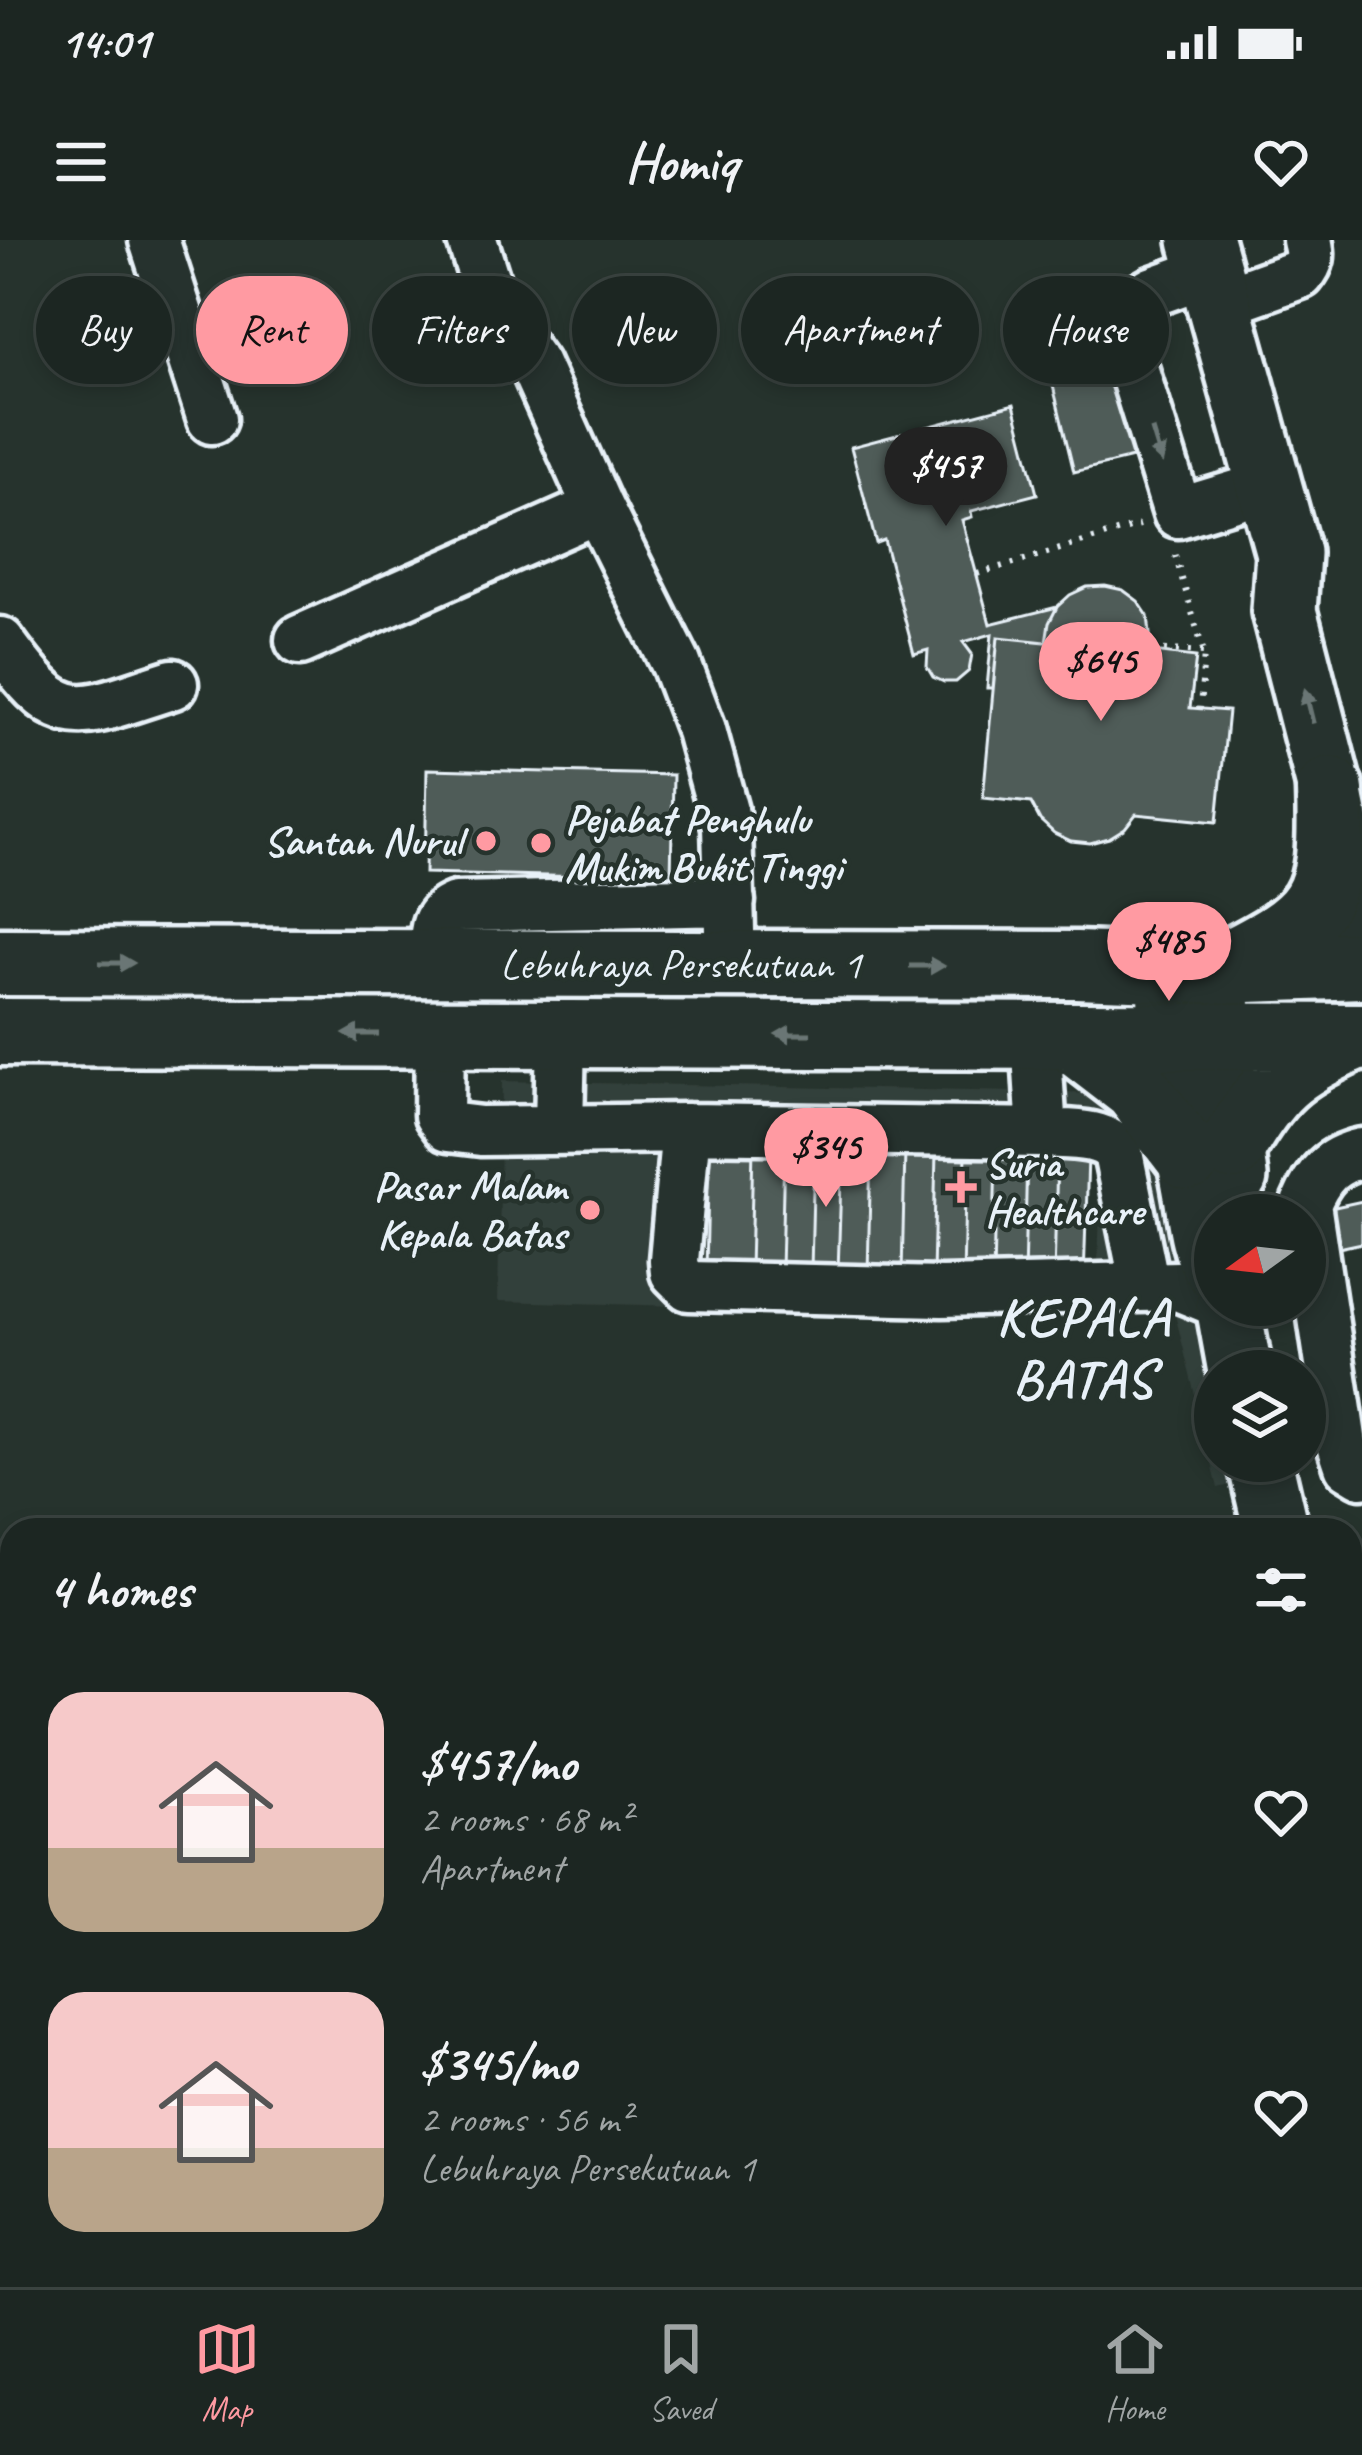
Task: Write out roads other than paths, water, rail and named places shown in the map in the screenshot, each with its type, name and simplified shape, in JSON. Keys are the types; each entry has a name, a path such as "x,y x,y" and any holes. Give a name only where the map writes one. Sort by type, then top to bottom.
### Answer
{"highway":[{"path":"1193,969 1286,935 1322,895 1346,764"},
{"name":"Lebuhraya Persekutuan 1","path":"0,962 434,962 730,933 1193,969 1362,965"},
{"name":"Lebuhraya Persekutuan 1","path":"0,1032 1358,1037"},
{"path":"1053,1038 1136,1088 1210,1152 1274,1083 1315,1055 1358,1037"}],"main road":[{"path":"1210,271 1288,554 1284,611 1346,764 1362,943"},
{"path":"1193,969 1195,1036 1210,1152 1206,1194"},
{"path":"1210,1152 1230,1194"}],"street":[{"path":"154,240 212,419"},
{"path":"472,240 494,309 534,365 676,664 727,826 730,933"},
{"path":"1270,485 1171,516 1115,313 1154,291 1210,271 1300,274 1308,265 1307,240"},
{"path":"300,640 598,508"},
{"path":"0,643 34,688 70,710 91,710 172,684"},
{"path":"440,1034 442,1123 482,1130 1042,1133 1111,1142 1123,1173 1145,1286"},
{"path":"559,1130 561,1034"},
{"path":"1042,1133 1053,1038"},
{"path":"686,1128 674,1260 675,1272 688,1286 942,1292 1178,1286 1194,1290"},
{"path":"1303,1350 1306,1204 1326,1168 1362,1153"}],"place":[{"name":"Santan Nurul","path":"486,841"},
{"name":"Pejabat Penghulu Mukim Bukit Tinggi","path":"541,843"},
{"name":"Suria Healthcare","path":"961,1187"},
{"name":"Pasar Malam Kepala Batas","path":"590,1210"}],"district":[{"name":"KEPALA BATAS","path":"1084,1348"}]}
